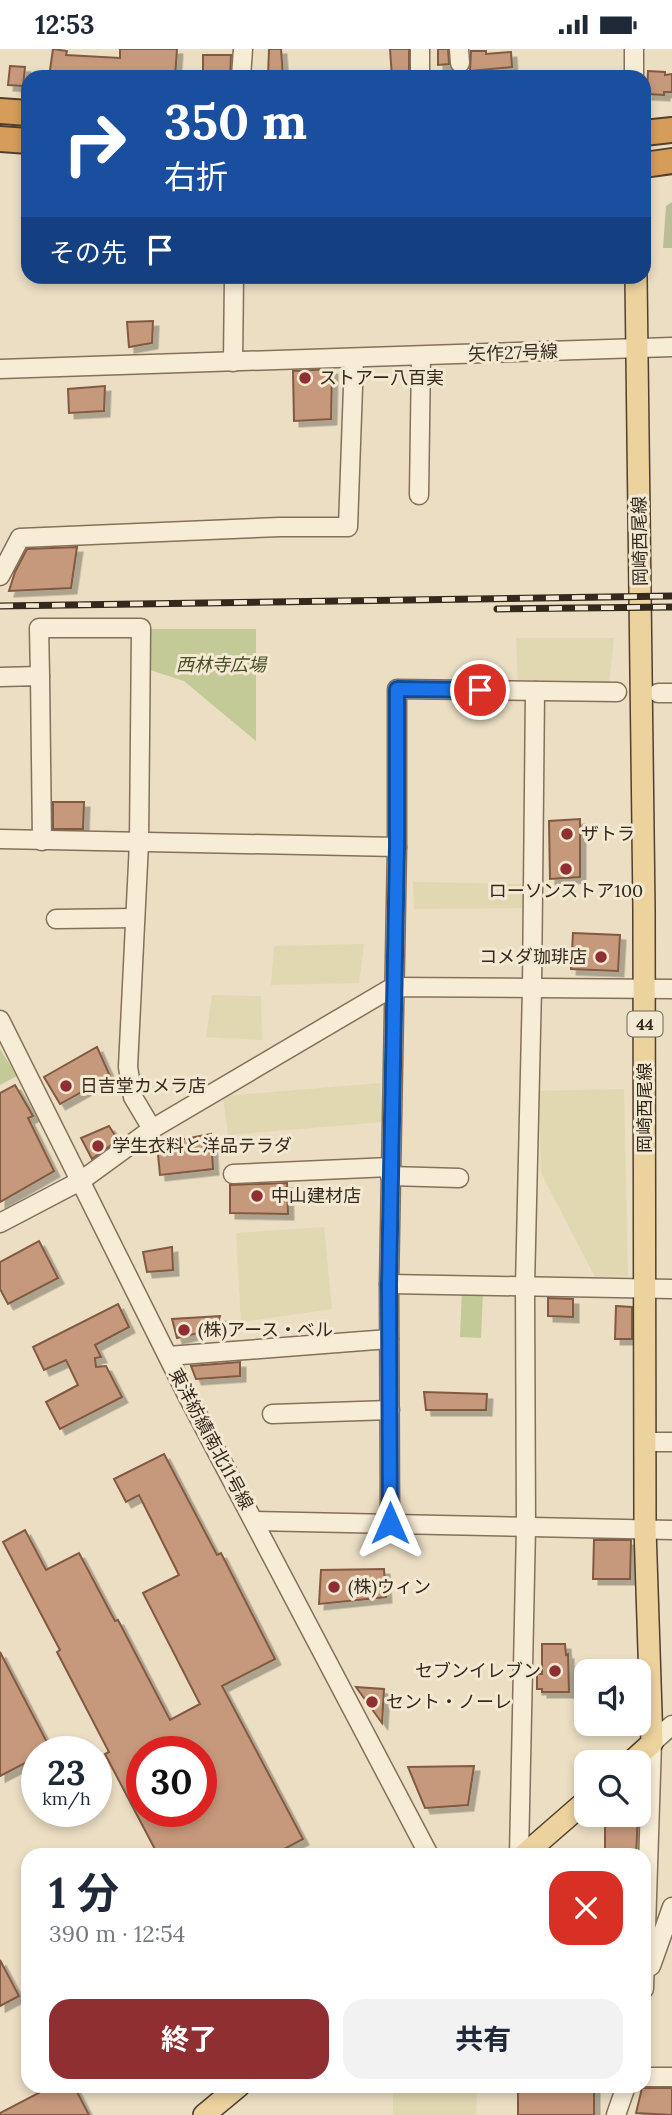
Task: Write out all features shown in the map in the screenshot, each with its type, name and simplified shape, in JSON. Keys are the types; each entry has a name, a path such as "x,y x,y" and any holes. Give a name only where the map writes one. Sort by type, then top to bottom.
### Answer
{"highway":[{"path":"0,111 21,112"},
{"path":"651,132 672,130"},
{"path":"0,139 21,140"},
{"path":"651,164 672,161"}],"main road":[{"name":"岡崎西尾線","path":"636,284 645,989 645,1528 652,1743"},
{"path":"644,1750 652,1743"},
{"path":"530,1848 574,1811"},
{"path":"204,2115 231,2093"}],"street":[{"path":"242,70 243,49"},
{"path":"420,49 420,70"},
{"path":"634,70 635,49"},
{"path":"0,369 233,362 234,284"},
{"name":"矢作27号線","path":"233,362 672,347"},
{"path":"419,495 421,356"},
{"path":"0,576 20,538 280,527 348,527 354,359"},
{"path":"42,841 39,628 141,628 139,843 128,1067 133,1097 152,1129"},
{"path":"0,677 40,676"},
{"path":"390,1523 389,1284 397,847 397,689 617,692"},
{"path":"522,1848 526,1527 525,1286 535,691"},
{"path":"0,839 397,847"},
{"path":"56,919 135,918"},
{"path":"0,1223 82,1180 152,1129 393,986 672,989"},
{"name":"東洋紡績南北11号線","path":"0,1020 168,1356 425,1848"},
{"path":"233,1174 390,1172 459,1178"},
{"path":"389,1284 672,1289"},
{"path":"168,1356 389,1339"},
{"path":"272,1414 390,1410"},
{"path":"646,1442 672,1442"},
{"path":"254,1521 672,1529"},
{"path":"649,1848 652,1743 672,1725"},
{"path":"651,1968 672,1907"},
{"path":"651,2077 672,2077"},
{"path":"616,2115 624,2093"}],"shaded area":[{"path":"516,638 614,638 609,685 518,685"},
{"path":"413,882 527,884 526,908 414,909"},
{"path":"364,944 359,983 271,985 274,946"},
{"path":"212,995 261,996 262,1040 206,1037"},
{"path":"380,1083 383,1122 228,1135 223,1096"},
{"path":"624,1089 628,1276 595,1277 541,1173 539,1091"},
{"path":"324,1227 332,1309 241,1322 236,1233"},
{"path":"393,2093 477,2093 476,2115 393,2115"}],"green space":[{"path":"672,202 672,248 663,248 666,206"},
{"name":"西林寺広場","path":"149,629 256,629 256,741 184,681 150,670"},
{"path":"0,1049 17,1076 0,1085"},
{"path":"462,1291 483,1292 481,1338 460,1337"}],"building":[{"path":"53,49 67,51 66,55 120,58 120,49 177,49 176,70 50,70"},
{"path":"269,49 281,49 282,70 268,70"},
{"path":"390,49 409,49 409,70 392,70"},
{"path":"438,49 448,49 449,64 438,65"},
{"path":"471,51 486,51 486,54 511,52 512,67 470,70"},
{"path":"203,55 231,55 230,70 203,70"},
{"path":"10,66 25,67 25,70 21,70 21,86 8,85"},
{"path":"651,71 672,74 672,92 664,92 664,95 651,94"},
{"path":"153,321 152,343 129,347 127,322"},
{"path":"332,369 331,419 294,421 293,371"},
{"path":"105,386 104,411 69,413 68,389"},
{"path":"77,547 71,588 9,591 27,549"},
{"path":"53,802 84,802 83,829 53,829"},
{"path":"580,819 580,877 550,879 549,821"},
{"path":"573,933 620,935 618,971 571,969"},
{"path":"97,1047 110,1076 60,1104 44,1077"},
{"path":"15,1085 33,1116 28,1118 54,1171 0,1202 0,1093"},
{"path":"109,1126 118,1140 92,1159 81,1138"},
{"path":"211,1134 213,1169 160,1175 157,1144"},
{"path":"287,1183 288,1214 230,1213 230,1185"},
{"path":"39,1241 58,1278 8,1304 0,1289 0,1262"},
{"path":"172,1247 173,1270 147,1272 143,1252"},
{"path":"548,1298 573,1299 573,1317 548,1316"},
{"path":"118,1304 129,1327 95,1345 101,1357 95,1358 96,1367 106,1366 122,1397 60,1429 46,1402 78,1385 66,1360 44,1370 33,1347"},
{"path":"616,1306 632,1307 632,1339 615,1339"},
{"path":"220,1316 216,1329 177,1338 172,1319"},
{"path":"240,1362 240,1376 196,1379 191,1366"},
{"path":"424,1392 487,1394 486,1410 426,1410"},
{"path":"164,1454 217,1555 221,1553 275,1659 222,1686 303,1839 286,1848 154,1848 143,1827 217,1827 217,1736 126,1736 126,1794 112,1767 112,1736 101,1736 57,1652 60,1650 3,1542 25,1530 46,1570 79,1553 115,1621 118,1620 170,1720 200,1704 143,1593 179,1575 139,1495 126,1502 114,1479"},
{"path":"594,1540 631,1540 630,1579 593,1579"},
{"path":"384,1569 386,1597 319,1604 321,1570"},
{"path":"542,1644 565,1644 566,1655 568,1654 569,1692 542,1692 542,1689 537,1689 537,1674 542,1674"},
{"path":"0,1652 44,1736 21,1736 21,1765 0,1776"},
{"path":"356,1687 384,1689 382,1723"},
{"path":"474,1766 468,1805 425,1808 408,1767"},
{"path":"605,1827 637,1827 636,1848 605,1848"},
{"path":"0,1960 19,1996 0,2006"},
{"path":"651,2088 672,2088 672,2115 636,2113 641,2093 651,2093"},
{"path":"39,2093 78,2093 89,2115 0,2115"},
{"path":"518,2093 594,2093 594,2115 518,2115"}],"railway":[{"path":"0,606 672,596"},
{"path":"497,609 672,607"}],"place":[{"name":"ストアー八百実","path":"305,378"},
{"name":"ザトラ","path":"567,834"},
{"name":"ローソンストア100","path":"566,869"},
{"name":"コメダ珈琲店","path":"601,957"},
{"name":"日吉堂カメラ店","path":"66,1086"},
{"name":"学生衣料と洋品テラダ","path":"98,1146"},
{"name":"中山建材店","path":"257,1196"},
{"name":"(株)アース・ベル","path":"184,1330"},
{"name":"(株)ウィン","path":"334,1587"},
{"name":"セブンイレブン","path":"555,1671"},
{"name":"セント・ノーレ","path":"372,1702"}],"route":[{"path":"390,1523 389,1284 397,847 397,689 480,690"}]}
